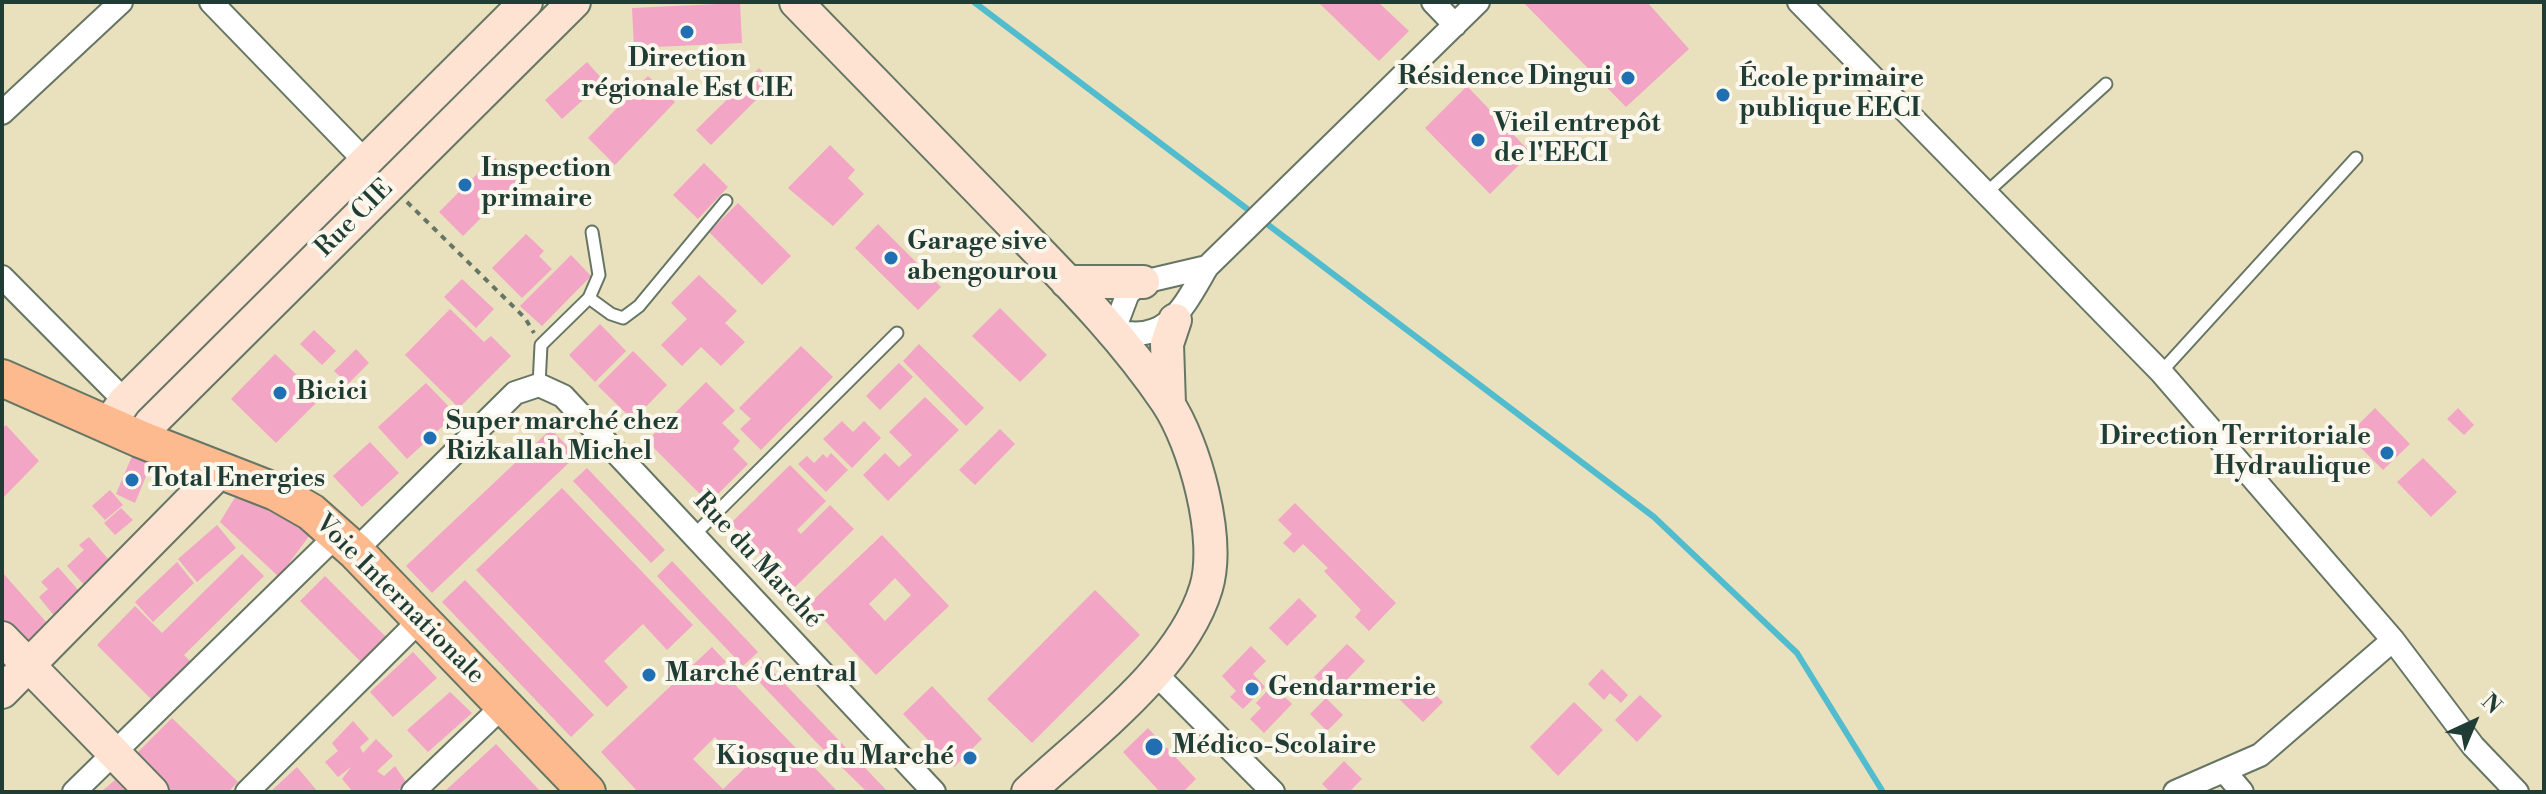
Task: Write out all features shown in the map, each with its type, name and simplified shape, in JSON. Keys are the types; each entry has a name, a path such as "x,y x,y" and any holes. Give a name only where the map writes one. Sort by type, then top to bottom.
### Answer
{"main road":[{"name":"Voie Internationale","path":"2,378 124,421 221,470 276,492 311,512 346,543 584,791"}],"street":[{"path":"2,113 121,2"},
{"path":"211,2 367,163"},
{"name":"Rue CIE","path":"124,421 367,163 526,2"},
{"name":"Rue CIE","path":"124,421 151,423 574,2"},
{"path":"796,2 1114,330 1169,404 1189,450 1211,546 1206,588 1186,629 1155,673 1028,792"},
{"path":"1433,2 1455,25"},
{"path":"1169,404 1167,344 1175,320 1207,267 1478,2"},
{"path":"1799,2 2161,372 2393,640 2473,746 2517,792"},
{"path":"1067,282 1143,282 1207,267"},
{"path":"2,277 124,421"},
{"path":"1114,330 1128,293 1143,282"},
{"path":"1114,330 1130,335 1153,331 1175,320"},
{"path":"74,792 515,393 539,385"},
{"name":"Rue du Marché","path":"539,385 563,396 934,792"},
{"path":"2,692 221,470"},
{"path":"247,792 420,620"},
{"path":"2,638 152,792"},
{"path":"2175,792 2260,755 2393,640"},
{"path":"1155,673 1273,792"},
{"path":"413,792 504,705"},
{"path":"2225,772 2242,792"}],"lane":[{"path":"1986,193 2106,84"},
{"path":"2161,372 2356,158"},
{"path":"589,298 623,318 639,306 726,201"},
{"path":"539,385 541,345 589,298 599,275 592,232"},
{"path":"694,535 897,333"}],"path":[{"path":"390,185 525,318 541,345"}],"building":[{"path":"1318,2 1378,2 1409,31 1379,61"},
{"name":"Résidence Dingui","path":"1523,2 1647,2 1689,49 1626,107"},
{"path":"740,3 742,43 634,48 632,8"},
{"path":"587,62 604,81 562,119 545,100"},
{"path":"759,68 773,83 711,145 696,130"},
{"path":"648,76 675,102 615,165 588,138"},
{"name":"Vieil entrepôt de l'EECI","path":"1467,86 1531,153 1490,194 1425,128"},
{"path":"830,145 855,170 848,178 864,194 833,226 788,188"},
{"path":"494,157 518,181 463,236 439,212"},
{"path":"704,163 728,187 698,219 673,195"},
{"path":"738,203 791,256 762,285 709,232"},
{"path":"878,224 941,287 918,310 855,248"},
{"path":"526,234 544,251 539,256 552,269 522,298 492,268"},
{"path":"571,255 591,276 542,326 520,306"},
{"path":"699,275 737,311 725,323 745,342 721,366 701,347 682,366 661,345 687,319 671,303"},
{"path":"462,279 494,309 476,328 444,297"},
{"path":"1000,308 1047,355 1020,382 972,336"},
{"path":"450,309 484,342 491,336 511,356 459,408 405,355"},
{"path":"600,324 626,351 595,382 569,355"},
{"path":"314,330 336,351 322,365 300,344"},
{"path":"919,344 984,408 966,426 903,361"},
{"path":"801,346 833,377 761,450 740,429 751,419 739,408"},
{"path":"356,349 369,363 348,384 334,371"},
{"path":"633,351 667,385 633,420 598,386"},
{"path":"275,354 321,398 276,443 231,399"},
{"path":"899,363 913,377 880,410 866,396"},
{"path":"706,382 735,411 722,423 740,441 733,449 748,464 709,503 647,441"},
{"path":"426,383 456,414 407,459 378,427"},
{"path":"925,397 959,430 888,501 863,475 885,453 899,467 912,455 889,432"},
{"path":"2375,408 2410,444 2383,470 2348,435"},
{"path":"2458,408 2474,425 2464,435 2447,419"},
{"path":"842,421 853,432 864,421 881,438 852,468 823,439"},
{"path":"6,425 39,461 2,499 2,429"},
{"path":"551,429 576,456 432,593 406,566"},
{"path":"1000,429 1015,444 975,485 959,470"},
{"path":"370,442 399,473 362,507 333,476"},
{"path":"831,453 848,470 826,492 798,464 807,456 814,463 823,454 827,458"},
{"path":"132,456 151,464 135,503 116,494"},
{"path":"2423,458 2457,492 2431,517 2397,482"},
{"path":"790,465 826,501 797,530 801,534 830,505 854,529 793,589 731,523"},
{"path":"587,468 665,550 651,563 573,481"},
{"path":"562,488 693,625 667,650 643,624 604,661 628,687 607,707 476,570"},
{"path":"110,490 123,505 105,520 92,506"},
{"path":"237,494 312,532 279,577 220,522"},
{"path":"1295,503 1396,603 1369,631 1355,617 1361,610 1324,571 1328,568 1303,544 1294,553 1283,543 1292,534 1278,520"},
{"path":"121,508 133,520 115,535 104,523"},
{"path":"217,525 236,548 197,582 178,559"},
{"path":"882,535 949,606 876,675 809,604","holes":["895,578 911,595 885,621 869,604"]},
{"path":"89,537 116,568 87,588 67,566 84,550 79,545"},
{"path":"242,554 264,576 184,655 192,663 153,701 97,645 135,606 162,633"},
{"path":"672,561 758,652 743,666 657,576"},
{"path":"177,562 194,583 153,622 135,602"},
{"path":"58,567 86,599 56,618 39,597 48,589 41,582"},
{"path":"2,572 48,624 24,644 2,619"},
{"path":"325,576 387,638 362,663 300,601"},
{"path":"465,580 594,715 571,737 442,602"},
{"path":"1095,590 1140,635 1032,743 987,699"},
{"path":"1299,598 1317,616 1287,646 1269,628"},
{"path":"1347,644 1365,661 1332,695 1314,677"},
{"path":"1251,646 1266,661 1253,674 1265,687 1243,709 1230,697 1236,691 1222,676"},
{"path":"712,647 726,662 719,668 838,792 638,792 601,752","holes":["715,737 745,768 723,789 693,759"]},
{"path":"413,652 437,678 393,717 370,692"},
{"path":"760,658 888,792 867,792 816,742 748,670"},
{"path":"1602,669 1628,695 1621,703 1610,693 1604,700 1588,684"},
{"path":"1417,677 1443,702 1423,722 1397,697"},
{"path":"1273,685 1292,704 1264,733 1250,719 1261,708 1256,703"},
{"path":"932,686 982,739 954,767 903,714"},
{"path":"450,692 472,713 428,752 407,730"},
{"path":"1640,695 1662,716 1637,742 1615,720"},
{"path":"1326,698 1343,715 1327,731 1310,714"},
{"path":"1574,702 1603,730 1558,776 1530,747"},
{"path":"172,718 238,782 228,792 171,792 134,756"},
{"path":"353,721 369,739 360,747 363,753 376,739 393,756 377,771 384,776 395,766 406,782 397,792 353,792 342,779 351,767 338,777 325,762 338,751 332,743"},
{"path":"1148,728 1196,779 1183,792 1160,792 1123,752"},
{"path":"496,744 541,792 444,792"},
{"path":"1344,761 1362,779 1349,792 1330,792 1322,784"},
{"path":"297,767 318,792 270,792"},
{"path":"115,780 126,792 101,792"}],"waterway":[{"path":"974,2 1654,517 1797,653 1883,792"}],"place":[{"name":"Direction régionale Est CIE","path":"687,32"},
{"name":"Résidence Dingui","path":"1628,78"},
{"name":"École primaire publique EECI","path":"1723,95"},
{"name":"Vieil entrepôt de l'EECI","path":"1478,140"},
{"name":"Inspection primaire","path":"465,185"},
{"name":"Garage sive abengourou","path":"891,258"},
{"name":"Bicici","path":"280,393"},
{"name":"Super marché chez Rizkallah Michel","path":"430,438"},
{"name":"Direction Territoriale Hydraulique","path":"2387,453"},
{"name":"Total Energies","path":"132,480"},
{"name":"Marché Central","path":"649,675"},
{"name":"Gendarmerie","path":"1252,689"},
{"name":"Médico-Scolaire","path":"1154,747"},
{"name":"Kiosque du Marché","path":"970,758"}]}
